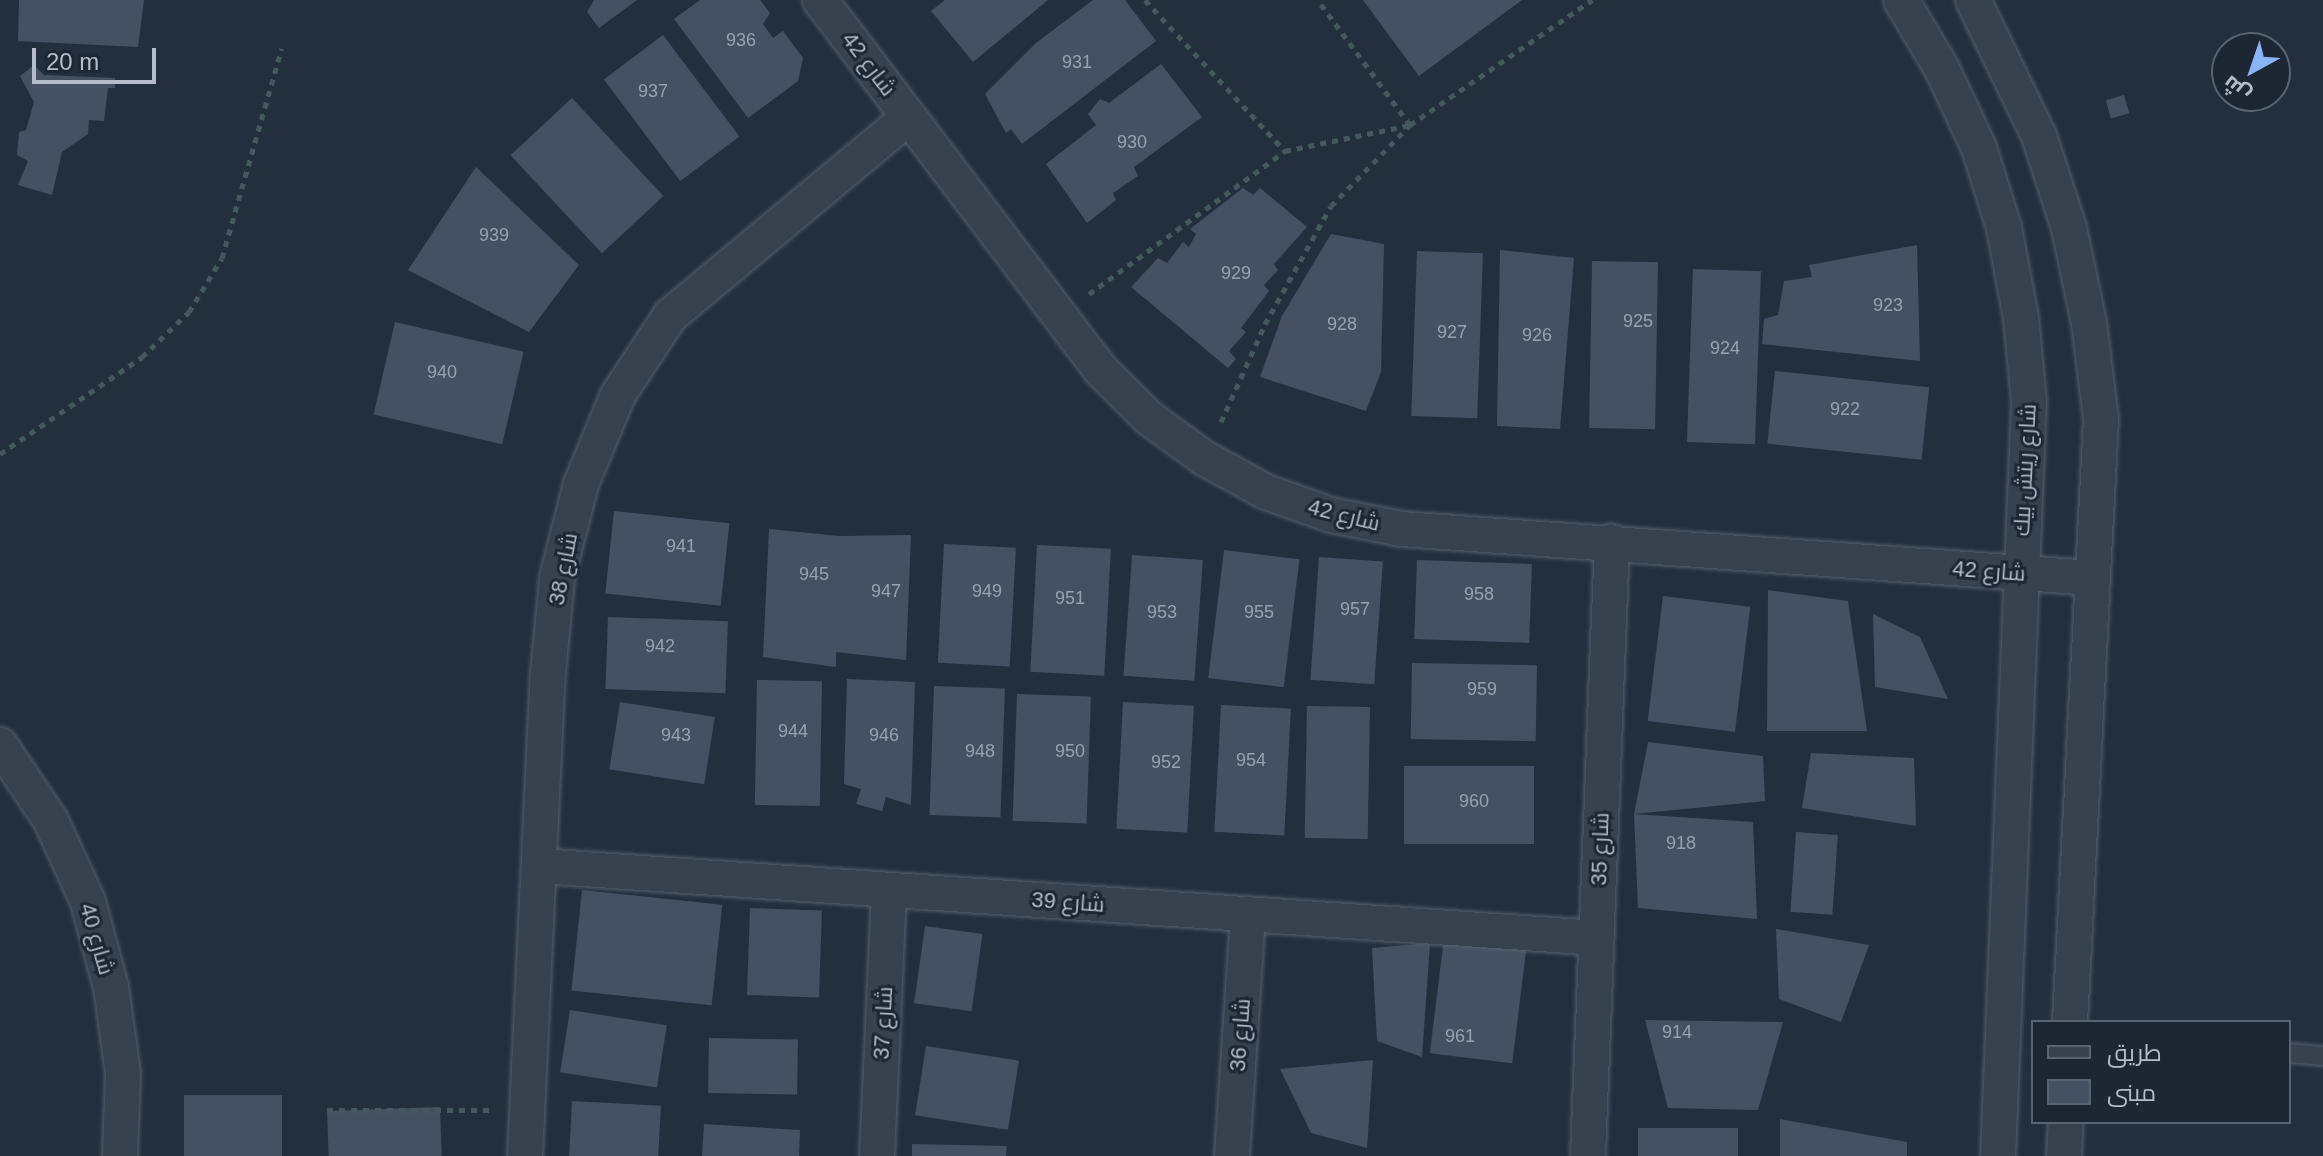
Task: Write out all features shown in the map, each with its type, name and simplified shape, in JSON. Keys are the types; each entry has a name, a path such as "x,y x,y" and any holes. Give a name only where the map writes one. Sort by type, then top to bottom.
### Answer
{"street":[{"name":"شارع 42","path":"820,0 1101,370 1149,418 1204,458 1266,492 1331,515 1401,529 1612,541 2093,578"},
{"name":"شارع ريتش بيك","path":"1901,0 1942,69 1979,148 2004,228 2021,318 2029,401 1998,1156"},
{"path":"1973,0 2039,136 2069,228 2089,323 2101,419 2070,1020"},
{"name":"شارع 38","path":"525,1156 557,578 581,484 618,395 670,316 909,117"},
{"name":"شارع 35","path":"1588,1156 1612,541"},
{"name":"شارع 40","path":"0,745 51,821 88,902 111,987 121,1059 120,1156"},
{"name":"شارع 39","path":"539,866 1597,938"},
{"name":"شارع 37","path":"877,1156 889,890"},
{"name":"شارع 36","path":"1232,1156 1248,914"},
{"path":"2064,1156 2066,1124"}],"lane":[{"path":"2291,1053 2323,1056"}],"path":[{"path":"1145,0 1285,151"},
{"path":"1318,0 1410,125"},
{"path":"1204,458 1265,324 1331,206 1410,125 1592,0"},
{"path":"0,454 142,357 189,312 222,258 282,48"},
{"path":"1060,315 1285,151 1410,125"},
{"path":"327,1110 440,1107 527,1113"}],"building":[{"path":"19,0 144,0 138,47 18,41"},
{"path":"594,0 637,0 599,28 587,12"},
{"path":"700,0 760,0 770,13 763,24 773,38 783,31 803,58 798,81 748,118 674,19"},
{"path":"945,0 1048,0 973,62 931,11"},
{"path":"1093,0 1125,0 1156,41 1022,144 1011,129 1006,133 985,94 1036,43"},
{"path":"1363,0 1522,0 1419,76"},
{"path":"663,35 739,136 680,181 604,80"},
{"path":"1161,64 1202,117 1134,167 1138,176 1113,193 1116,200 1087,223 1046,164 1096,125 1088,114 1100,99 1109,103"},
{"path":"34,65 44,75 115,78 115,88 108,88 104,121 89,120 88,134 62,152 52,195 18,185 28,161 17,155 19,132 26,130 34,102 20,76"},
{"path":"2124,95 2129,113 2111,119 2106,100"},
{"path":"572,98 663,196 602,253 511,155"},
{"path":"476,167 579,265 529,332 408,270"},
{"path":"1243,188 1253,195 1260,188 1307,227 1274,264 1278,270 1264,285 1269,291 1241,328 1246,332 1229,351 1236,359 1228,368 1131,287 1158,258 1167,263 1183,242 1189,247 1196,234 1190,229"},
{"path":"1331,234 1384,244 1381,372 1366,411 1260,377 1282,316"},
{"path":"1917,245 1920,361 1762,344 1764,319 1778,315 1784,281 1812,277 1809,265"},
{"path":"1500,250 1574,258 1560,429 1497,426"},
{"path":"1417,251 1483,253 1477,418 1411,416"},
{"path":"1592,261 1658,262 1655,429 1589,428"},
{"path":"1693,269 1761,271 1755,444 1687,442"},
{"path":"395,322 524,352 502,444 374,415"},
{"path":"1775,371 1929,387 1922,460 1767,444"},
{"path":"614,511 729,523 721,606 605,594"},
{"path":"769,529 839,536 911,535 906,660 836,652 836,667 763,657"},
{"path":"944,544 1016,548 1010,667 938,663"},
{"path":"1037,545 1111,549 1104,676 1030,672"},
{"path":"1224,550 1299,559 1284,687 1208,678"},
{"path":"1132,555 1203,560 1194,681 1124,676"},
{"path":"1319,557 1383,561 1374,684 1310,680"},
{"path":"1417,560 1532,564 1529,643 1414,639"},
{"path":"1768,590 1848,601 1867,731 1767,731"},
{"path":"1663,596 1750,607 1735,732 1648,721"},
{"path":"1873,614 1920,637 1948,699 1875,687"},
{"path":"608,617 728,621 725,693 605,689"},
{"path":"1412,663 1537,665 1536,741 1411,739"},
{"path":"847,679 915,682 911,805 886,797 882,811 856,804 861,789 844,784"},
{"path":"757,680 822,681 820,806 755,805"},
{"path":"934,686 1005,688 1000,817 929,815"},
{"path":"1017,694 1091,697 1087,824 1013,821"},
{"path":"620,702 715,717 704,784 609,769"},
{"path":"1123,702 1194,706 1187,833 1116,829"},
{"path":"1221,705 1291,709 1284,835 1214,832"},
{"path":"1307,706 1370,707 1368,839 1305,838"},
{"path":"1648,742 1763,756 1765,801 1634,814"},
{"path":"1811,753 1914,758 1916,826 1802,808"},
{"path":"1404,766 1534,766 1534,844 1404,844"},
{"path":"1634,814 1753,822 1757,919 1638,908"},
{"path":"1796,832 1838,835 1832,915 1790,912"},
{"path":"582,890 722,905 712,1005 571,990"},
{"path":"750,908 822,911 819,997 747,995"},
{"path":"925,926 982,934 972,1011 914,1003"},
{"path":"1776,929 1869,945 1841,1022 1779,999"},
{"path":"1444,938 1526,948 1512,1063 1430,1053"},
{"path":"1430,943 1422,1057 1377,1041 1372,948"},
{"path":"570,1010 667,1025 657,1088 560,1072"},
{"path":"1645,1020 1783,1022 1758,1110 1668,1108"},
{"path":"709,1038 798,1040 797,1095 708,1093"},
{"path":"926,1046 1019,1061 1008,1130 915,1115"},
{"path":"1373,1060 1367,1148 1311,1133 1280,1069"},
{"path":"184,1095 282,1095 282,1156 184,1156"},
{"path":"572,1101 661,1106 658,1156 569,1156"},
{"path":"440,1107 442,1156 329,1156 327,1111"},
{"path":"1780,1119 1907,1142 1907,1156 1780,1156"},
{"path":"704,1124 800,1130 799,1156 702,1156"},
{"path":"1638,1128 1738,1128 1738,1156 1638,1156"},
{"path":"912,1144 1007,1146 1006,1156 912,1156"}]}
